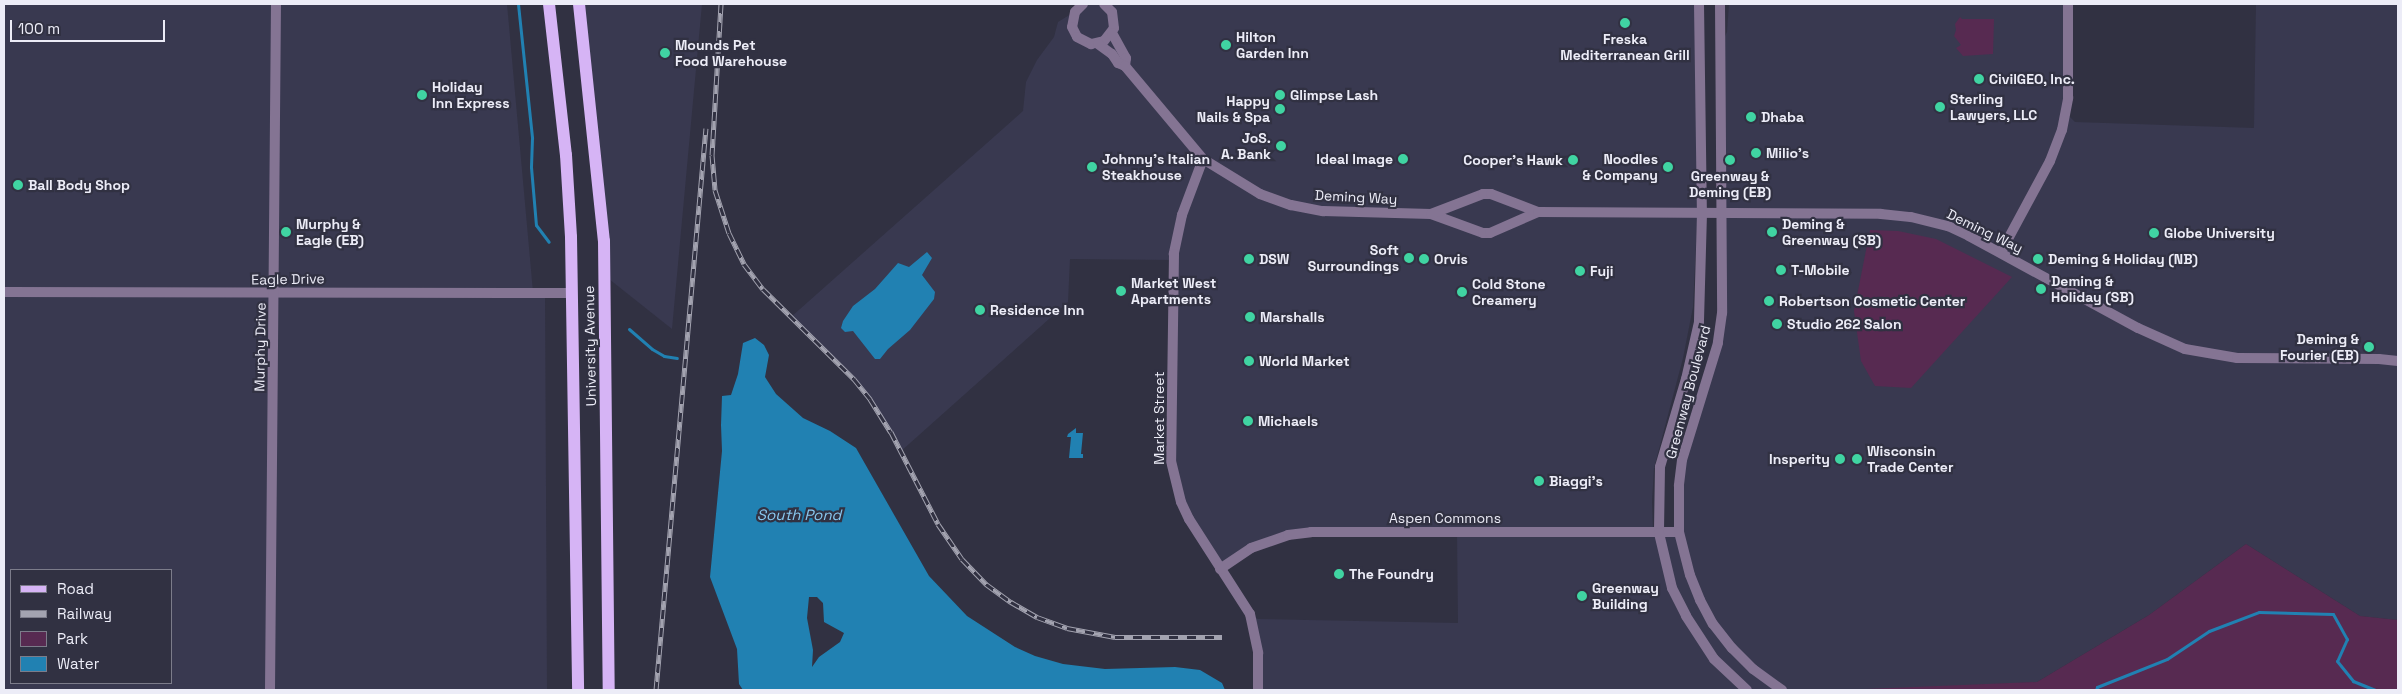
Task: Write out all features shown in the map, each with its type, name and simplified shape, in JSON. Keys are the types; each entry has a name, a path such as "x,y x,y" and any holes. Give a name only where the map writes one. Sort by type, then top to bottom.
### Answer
{"main road":[{"name":"University Avenue","path":"549,4 566,155 572,293 578,690"},
{"name":"University Avenue","path":"579,4 604,241 609,690"}],"street":[{"name":"Murphy Drive","path":"270,690 275,293 276,4"},
{"path":"1074,8 1083,4"},
{"path":"1098,44 1112,33 1115,22 1115,8 1104,4"},
{"name":"Greenway Boulevard","path":"1699,4 1702,213 1699,322 1686,380 1660,467 1659,533 1672,588 1686,616 1714,658 1747,690"},
{"name":"Greenway Boulevard","path":"1720,4 1722,314 1718,343 1682,460 1679,486 1679,532 1690,575 1713,624 1732,648 1753,669 1782,690"},
{"path":"2001,252 2050,161 2062,130 2068,98 2068,4"},
{"name":"Deming Way","path":"1074,8 1072,22 1077,37 1087,43 1098,44 1112,54 1118,63 1125,66 1203,159 1260,194 1296,206 1334,212 1431,214 1483,233 1490,233 1538,212"},
{"name":"Deming Way","path":"1112,33 1126,58 1125,66"},
{"name":"Market Street","path":"1203,159 1182,214 1174,254 1171,461 1181,502 1220,569 1250,614 1258,653 1258,685"},
{"name":"Deming Way","path":"1431,214 1483,194 1491,194 1538,212 1881,214 1911,216 1948,226 2001,252 2138,328 2193,351 2236,358 2379,359 2398,361"},
{"name":"Eagle Drive","path":"4,292 572,293"},
{"name":"Aspen Commons","path":"1220,569 1251,548 1288,535 1311,532 1679,532"}],"shaded area":[{"path":"4,4 507,4 533,292 545,292 547,690 4,690"},
{"path":"579,4 702,4 672,329 604,275"},
{"path":"1087,4 1695,4 1698,203 1693,307 1683,358 1654,468 1652,501 1653,530 1679,532 1679,486 1718,343 1720,46 1727,32 1729,4 2068,4 2066,113 2075,122 2254,128 2256,4 2398,4 2398,620 2360,616 2246,544 2149,615 2037,682 1866,690 1258,690 1250,614 1258,619 1458,623 1457,533 1295,532 1218,566 1175,485 1174,260 1070,259 1068,302 900,452 865,392 791,317 1023,111 1026,82 1037,60 1054,37 1058,22"}],"green space":[{"path":"1960,17 1962,19 1994,19 1993,54 1963,56 1956,48 1961,45 1954,36 1955,24"},
{"path":"1870,230 1898,231 1936,239 2012,277 1911,388 1875,386 1861,361 1854,311"},
{"path":"2246,544 2360,616 2398,620 2398,690 1866,689 2037,682 2149,615"}],"water":[{"path":"927,252 932,258 922,275 935,292 934,299 910,330 888,349 880,359 875,359 853,331 845,332 841,328 843,321 853,306 875,289 898,263 909,267"},
{"name":"South Pond","path":"755,338 764,345 769,355 765,377 776,394 803,418 830,431 856,448 929,576 967,616 1015,647 1035,656 1063,664 1105,669 1175,667 1200,670 1222,683 1225,690 743,690 739,684 737,649 710,577 722,451 722,396 731,395 738,374 743,343","holes":["809,597 817,597 823,603 824,622 844,633 840,642 819,657 812,667 813,650 807,618"]},
{"path":"1076,428 1076,433 1083,433 1081,454 1083,454 1083,458 1069,458 1071,437 1067,437"}],"waterway":[{"path":"518,4 532,138 531,167 536,225 549,242"},
{"path":"629,329 652,349 664,356 677,358"},
{"path":"2096,690 2097,687 2167,659 2209,631 2259,612 2333,614 2347,639 2337,661 2353,681 2375,690"}],"railway":[{"path":"721,4 712,155 715,190 729,233 744,264 763,289 854,379 870,399 891,432 938,524 962,559 986,584 1011,602 1037,617 1067,628 1115,637 1222,637"},
{"path":"656,690 706,128"}],"place":[{"name":"Freska Mediterranean Grill","path":"1625,23"},
{"name":"Hilton Garden Inn","path":"1226,45"},
{"name":"Mounds Pet Food Warehouse","path":"665,53"},
{"name":"CivilGEO, Inc.","path":"1979,79"},
{"name":"Holiday Inn Express","path":"422,95"},
{"name":"Glimpse Lash","path":"1280,95"},
{"name":"Sterling Lawyers, LLC","path":"1940,107"},
{"name":"Happy Nails & Spa","path":"1280,109"},
{"name":"Dhaba","path":"1751,117"},
{"name":"JoS. A. Bank","path":"1281,146"},
{"name":"Milio's","path":"1756,153"},
{"name":"Ideal Image","path":"1403,159"},
{"name":"Cooper's Hawk","path":"1573,160"},
{"name":"Greenway & Deming (EB)","path":"1730,160"},
{"name":"Johnny's Italian Steakhouse","path":"1092,167"},
{"name":"Noodles & Company","path":"1668,167"},
{"name":"Ball Body Shop","path":"18,185"},
{"name":"Murphy & Eagle (EB)","path":"286,232"},
{"name":"Deming & Greenway (SB)","path":"1772,232"},
{"name":"Globe University","path":"2154,233"},
{"name":"Soft Surroundings","path":"1409,258"},
{"name":"DSW","path":"1249,259"},
{"name":"Orvis","path":"1424,259"},
{"name":"Deming & Holiday (NB)","path":"2038,259"},
{"name":"T-Mobile","path":"1781,270"},
{"name":"Fuji","path":"1580,271"},
{"name":"Deming & Holiday (SB)","path":"2041,289"},
{"name":"Market West Apartments","path":"1121,291"},
{"name":"Cold Stone Creamery","path":"1462,292"},
{"name":"Robertson Cosmetic Center","path":"1769,301"},
{"name":"Residence Inn","path":"980,310"},
{"name":"Marshalls","path":"1250,317"},
{"name":"Studio 262 Salon","path":"1777,324"},
{"name":"Deming & Fourier (EB)","path":"2369,347"},
{"name":"World Market","path":"1249,361"},
{"name":"Michaels","path":"1248,421"},
{"name":"Insperity","path":"1840,459"},
{"name":"Wisconsin Trade Center","path":"1857,459"},
{"name":"Biaggi's","path":"1539,481"},
{"name":"The Foundry","path":"1339,574"},
{"name":"Greenway Building","path":"1582,596"}]}
